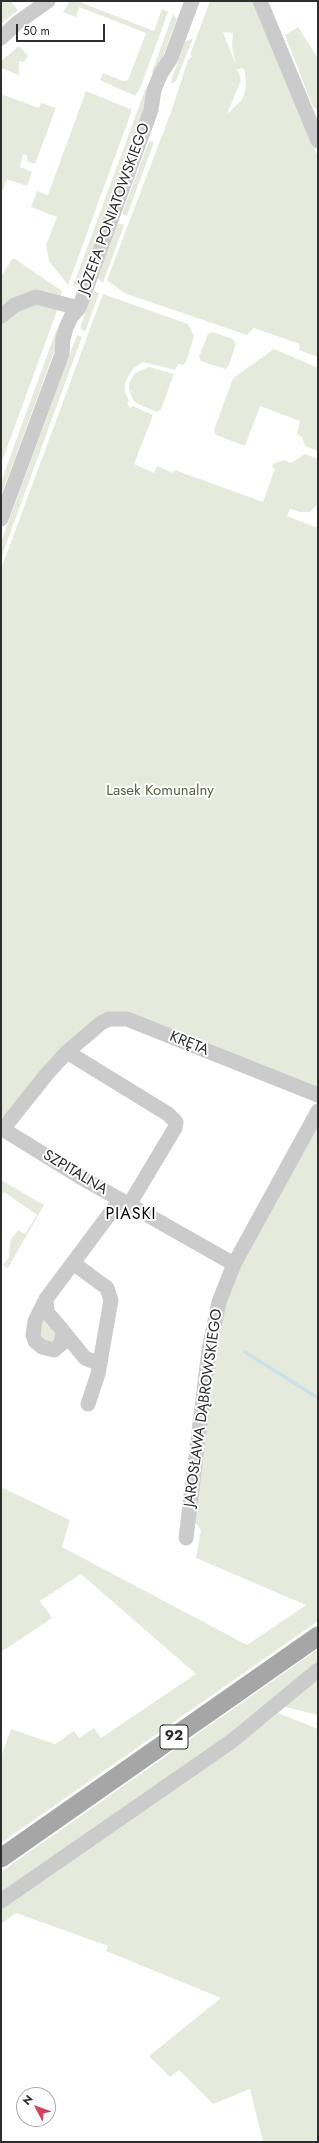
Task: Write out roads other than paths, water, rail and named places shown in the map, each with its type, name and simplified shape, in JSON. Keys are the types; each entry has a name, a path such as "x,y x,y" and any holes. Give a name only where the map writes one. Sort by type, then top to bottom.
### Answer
{"main road":[{"name":"92","path":"1,1858 318,1636"}],"street":[{"path":"1,38 48,1"},
{"name":"JÓZEFA PONIATOWSKIEGO","path":"1,519 62,354 76,331 79,320 79,308 151,110 154,90 161,73 171,58 192,1"},
{"path":"260,1 315,124 318,141"},
{"path":"1,316 15,305 36,297 79,308"},
{"name":"KRĘTA","path":"2,1129 46,1075 68,1052 101,1023 109,1019 127,1019 318,1095"},
{"path":"62,1331 61,1344 54,1350 47,1349 35,1341 33,1327 46,1299 73,1263 125,1202 175,1128 176,1122 168,1114 68,1052"},
{"name":"JAROSŁAWA DĄBROWSKIEGO","path":"186,1538 212,1329 222,1292 234,1264 318,1111"},
{"name":"SZPITALNA","path":"2,1129 125,1202 234,1264"},
{"path":"73,1263 107,1288 110,1294 110,1310 100,1364 88,1404"},
{"path":"46,1299 47,1312 62,1331 85,1358 100,1364"},
{"path":"1,1901 226,1745 318,1670"}],"waterway":[{"path":"245,1352 318,1398"}],"district":[{"name":"PIASKI","path":"131,1215"}],"park label":[{"name":"Lasek Komunalny","path":"160,791"}]}
